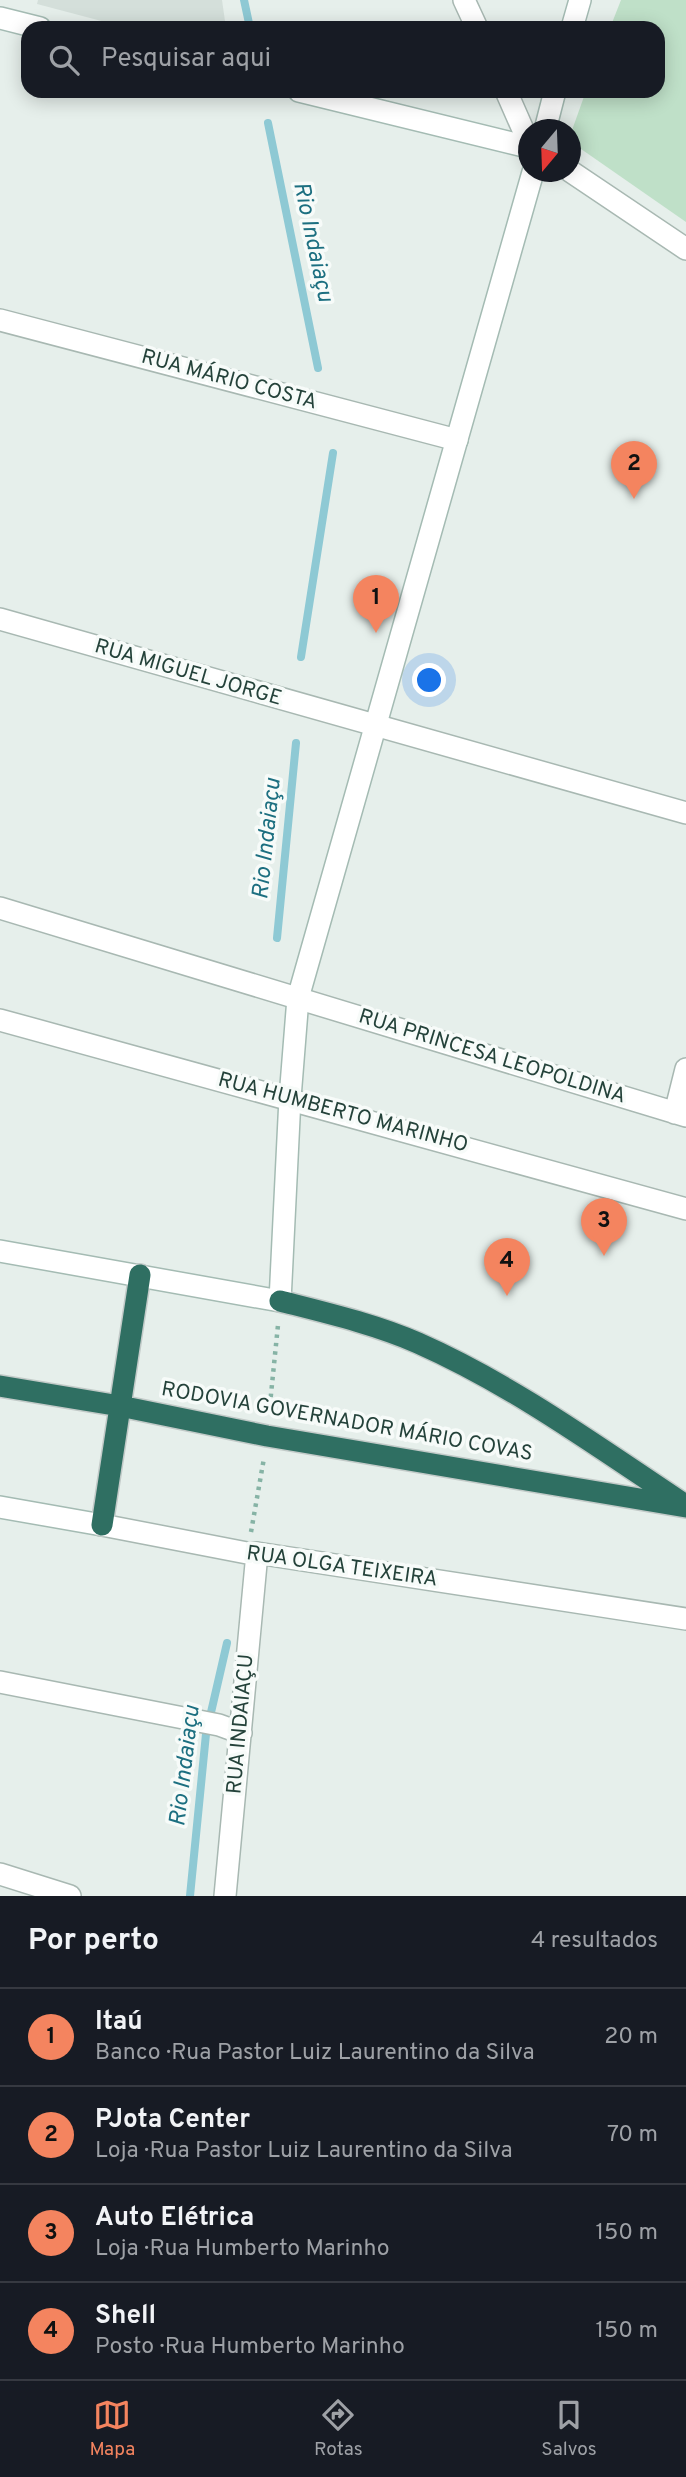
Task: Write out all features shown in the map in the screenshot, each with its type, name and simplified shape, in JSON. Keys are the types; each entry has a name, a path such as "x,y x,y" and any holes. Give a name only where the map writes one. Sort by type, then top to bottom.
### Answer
{"highway":[{"path":"102,1525 140,1275"},
{"path":"280,1301 349,1318 416,1343 476,1371 554,1417 686,1506"},
{"name":"RODOVIA GOVERNADOR MÁRIO COVAS","path":"0,1386 120,1406 267,1436 686,1506"}],"street":[{"path":"464,0 474,21"},
{"path":"574,21 580,0"},
{"path":"0,18 21,23"},
{"path":"328,98 518,145"},
{"path":"509,98 518,119"},
{"path":"548,119 553,98"},
{"path":"581,178 686,249"},
{"path":"0,1251 280,1301 298,998 530,182"},
{"name":"RUA MÁRIO COSTA","path":"0,320 457,440"},
{"name":"RUA MIGUEL JORGE","path":"0,619 686,813"},
{"name":"RUA PRINCESA LEOPOLDINA","path":"0,908 681,1114"},
{"name":"RUA HUMBERTO MARINHO","path":"0,1020 686,1209"},
{"path":"681,1114 686,1069"},
{"name":"RUA OLGA TEIXEIRA","path":"0,1507 247,1553 686,1619"},
{"name":"RUA INDAIAÇU","path":"225,1896 257,1553"},
{"path":"0,1682 219,1725 241,1733"},
{"path":"0,1874 70,1896"}],"shaded area":[{"path":"38,0 222,0 225,21 101,21 37,4"}],"green space":[{"path":"621,0 686,0 686,222 581,149 581,119 576,119 584,98 665,98 665,21 613,21"}],"waterway":[{"name":"Rio Indaiaçu","path":"244,0 248,21"},
{"name":"Rio Indaiaçu","path":"268,123 318,368"},
{"name":"Rio Indaiaçu","path":"301,657 333,453"},
{"name":"Rio Indaiaçu","path":"277,938 296,743"},
{"name":"Rio Indaiaçu","path":"190,1896 206,1734 227,1643"}],"place":[{"name":"PJota Center","path":"634,499"},
{"name":"Itaú","path":"376,633"},
{"name":"Auto Elétrica","path":"604,1256"},
{"name":"Shell","path":"507,1296"}]}
